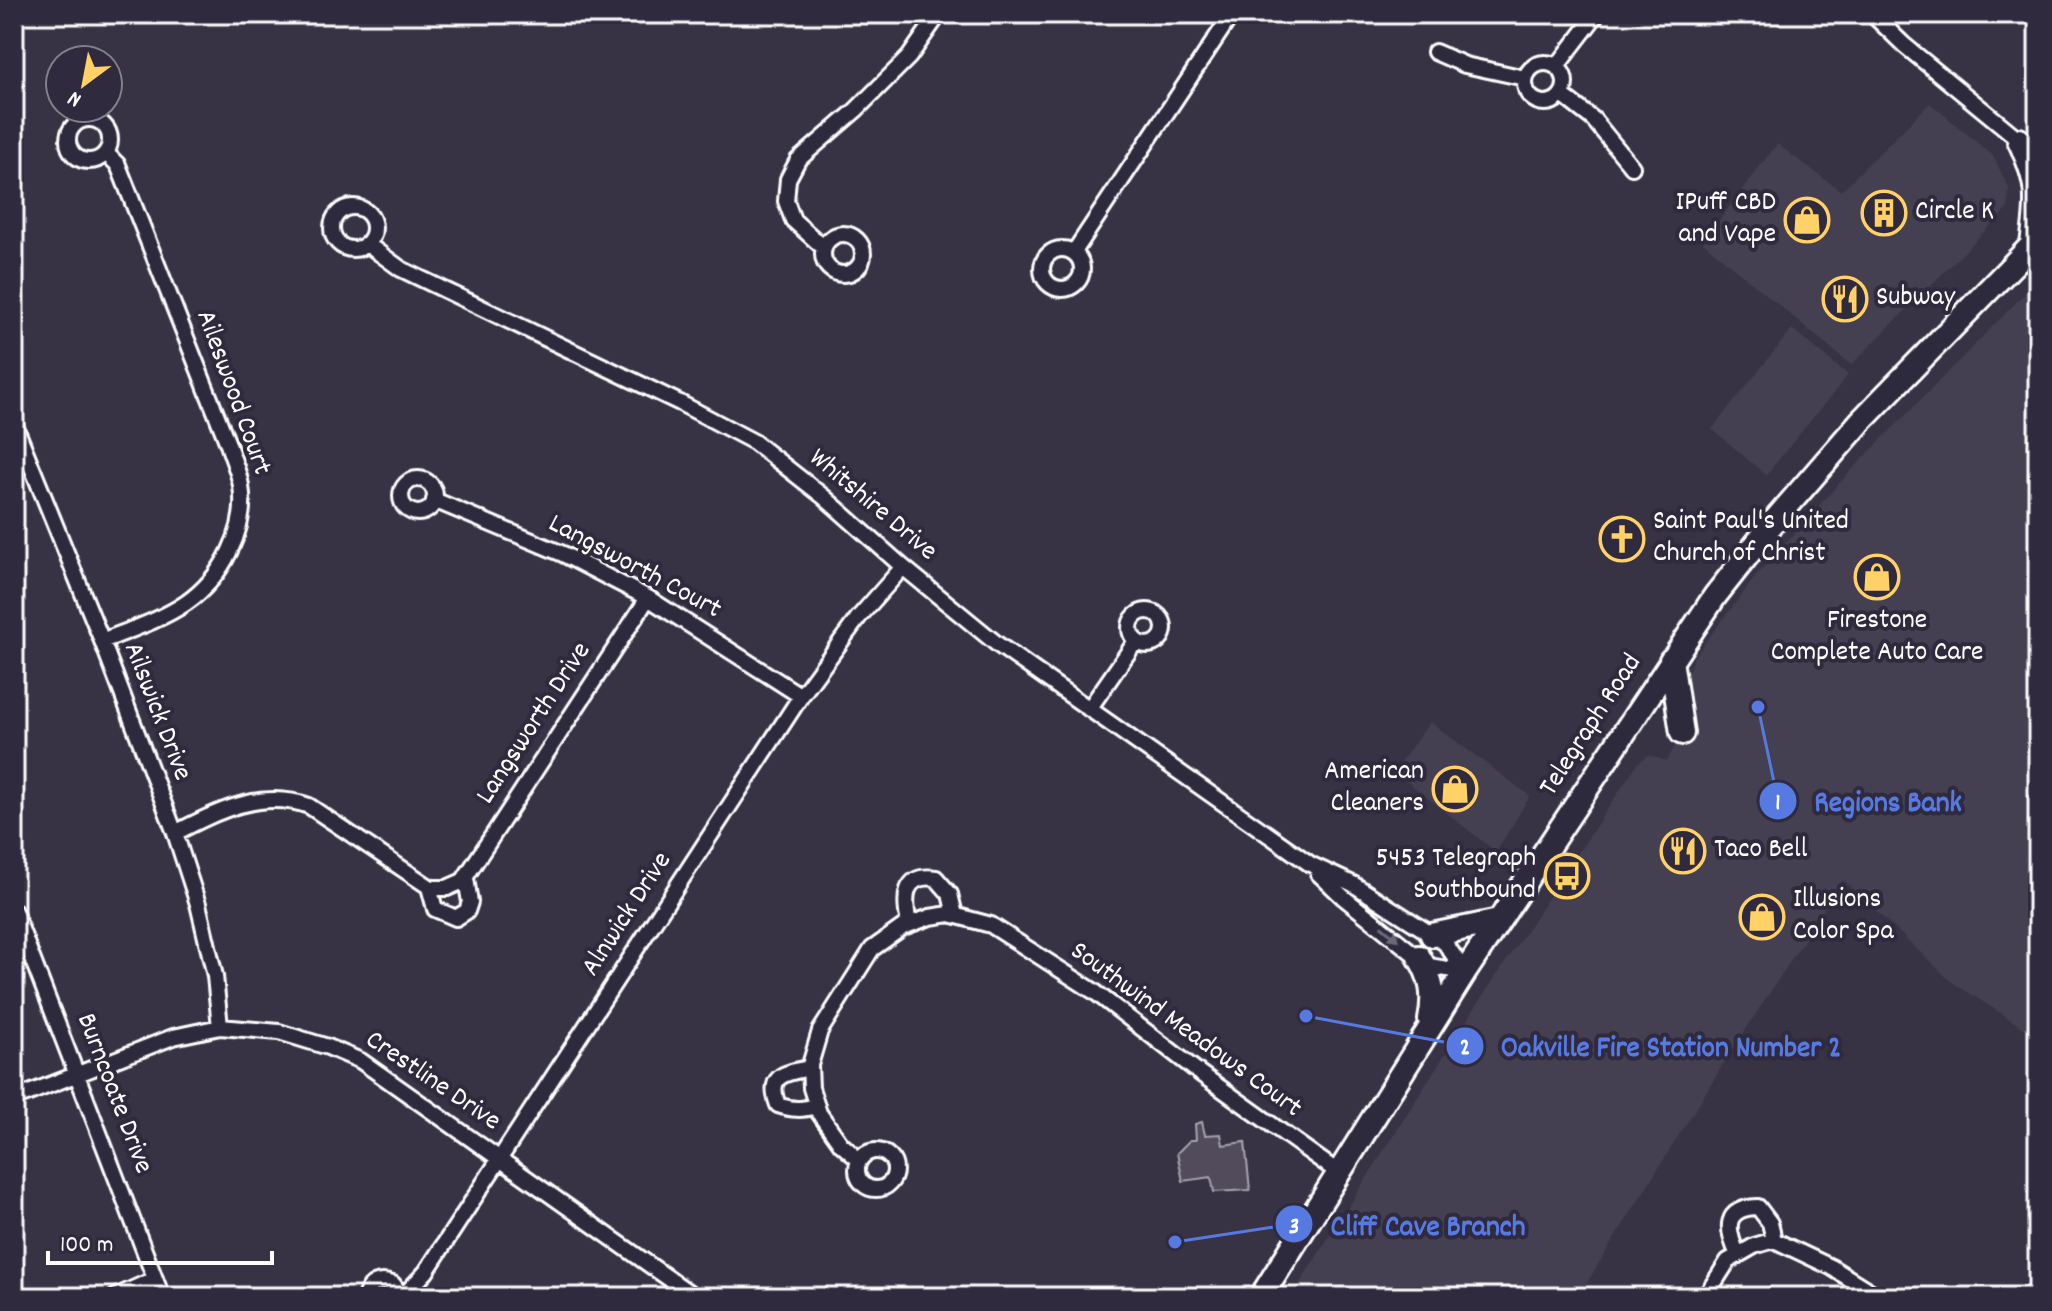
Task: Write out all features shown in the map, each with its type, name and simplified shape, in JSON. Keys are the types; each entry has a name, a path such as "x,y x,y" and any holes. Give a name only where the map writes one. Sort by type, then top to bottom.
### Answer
{"main road":[{"path":"2019,140 2037,186 2036,243"},
{"name":"Telegraph Road","path":"1261,1297 1465,972 1715,596 1802,487 1894,386 2036,243"},
{"path":"1671,660 1682,733"},
{"path":"1432,935 1499,921"},
{"path":"1419,957 1429,973 1435,998 1429,1029"}],"street":[{"path":"824,248 793,220 786,201 788,179 798,160 856,110 909,57 939,14"},
{"path":"1074,252 1232,14"},
{"path":"1557,66 1597,14"},
{"path":"1872,14 1904,45 2038,155"},
{"path":"1435,52 1465,65 1525,78"},
{"path":"1542,62 1557,66 1565,80 1562,95 1548,103 1540,102 1527,93 1525,78 1535,65 1542,62"},
{"path":"1562,95 1593,119 1632,167"},
{"name":"Aileswood Court","path":"102,641 187,603 208,582 230,552 241,521 242,503 241,484 228,444 118,165 106,153"},
{"name":"Whitshire Drive","path":"367,244 401,269 666,396 754,442 824,497 997,644 1310,864 1343,897 1429,966 1465,972"},
{"name":"Ailswick Drive","path":"14,423 175,833 198,904 215,976 220,1027"},
{"name":"Langsworth Court","path":"434,500 563,554 648,598 801,696"},
{"name":"Alnwick Drive","path":"365,1297 370,1287 380,1281 393,1284 402,1295 426,1272 801,696 858,618 903,567"},
{"name":"Langsworth Drive","path":"175,833 220,809 265,799 288,799 309,806 429,887 435,909 456,918 467,911 470,902 466,879 648,598"},
{"path":"1089,709 1136,641"},
{"name":"Whitshire Drive","path":"1310,864 1353,884 1445,943 1465,972"},
{"path":"909,924 906,893 913,881 923,876 936,878 950,894 955,915"},
{"path":"429,887 447,888 466,879"},
{"name":"Burncoate Drive","path":"14,911 162,1297"},
{"name":"Southwind Meadows Court","path":"859,1160 841,1144 819,1113 810,1068 820,1031 872,949 909,924 930,917 955,915 991,925 1095,992 1201,1074 1339,1173"},
{"name":"Crestline Drive","path":"14,1096 79,1075 173,1037 220,1027 279,1032 361,1061 500,1159 673,1291 695,1297"},
{"path":"810,1068 786,1072 777,1079 774,1093 778,1105 790,1109 804,1110 817,1106"},
{"path":"1738,1255 1728,1230 1731,1217 1743,1207 1758,1207 1770,1223 1774,1240"},
{"path":"1705,1297 1728,1261 1754,1246 1774,1240 1831,1267 1879,1297"},
{"path":"115,1297 155,1279"}],"shaded area":[{"path":"1930,103 1993,156 2009,188 2008,208 1851,365 1703,242 1777,144 1841,191"},
{"path":"2038,280 2038,1037 1952,982 1843,880 1578,1297 1291,1297 1461,1029 1638,763 1649,755 1666,761 1690,722 1684,696 1687,674 1694,657 1761,570 1845,477"},
{"path":"1792,329 1848,375 1766,475 1712,429"},
{"path":"1430,722 1530,796 1496,852 1394,771"},
{"path":"1202,1122 1205,1135 1221,1134 1223,1145 1245,1142 1250,1190 1214,1192 1211,1177 1183,1181 1177,1153 1190,1140 1196,1140 1195,1124"}],"place":[{"name":"Circle K","path":"1884,213"},
{"name":"IPuff CBD and Vape","path":"1807,220"},
{"name":"Subway","path":"1845,299"},
{"name":"Saint Paul's United Church of Christ","path":"1622,539"},
{"name":"Firestone Complete Auto Care","path":"1877,577"},
{"name":"Regions Bank","path":"1758,707"},
{"name":"American Cleaners","path":"1455,789"},
{"name":"Taco Bell","path":"1683,851"},
{"name":"5453 Telegraph Southbound","path":"1567,876"},
{"name":"Illusions Color Spa","path":"1762,917"},
{"name":"Oakville Fire Station Number 2","path":"1306,1016"},
{"name":"Cliff Cave Branch","path":"1175,1242"}]}
